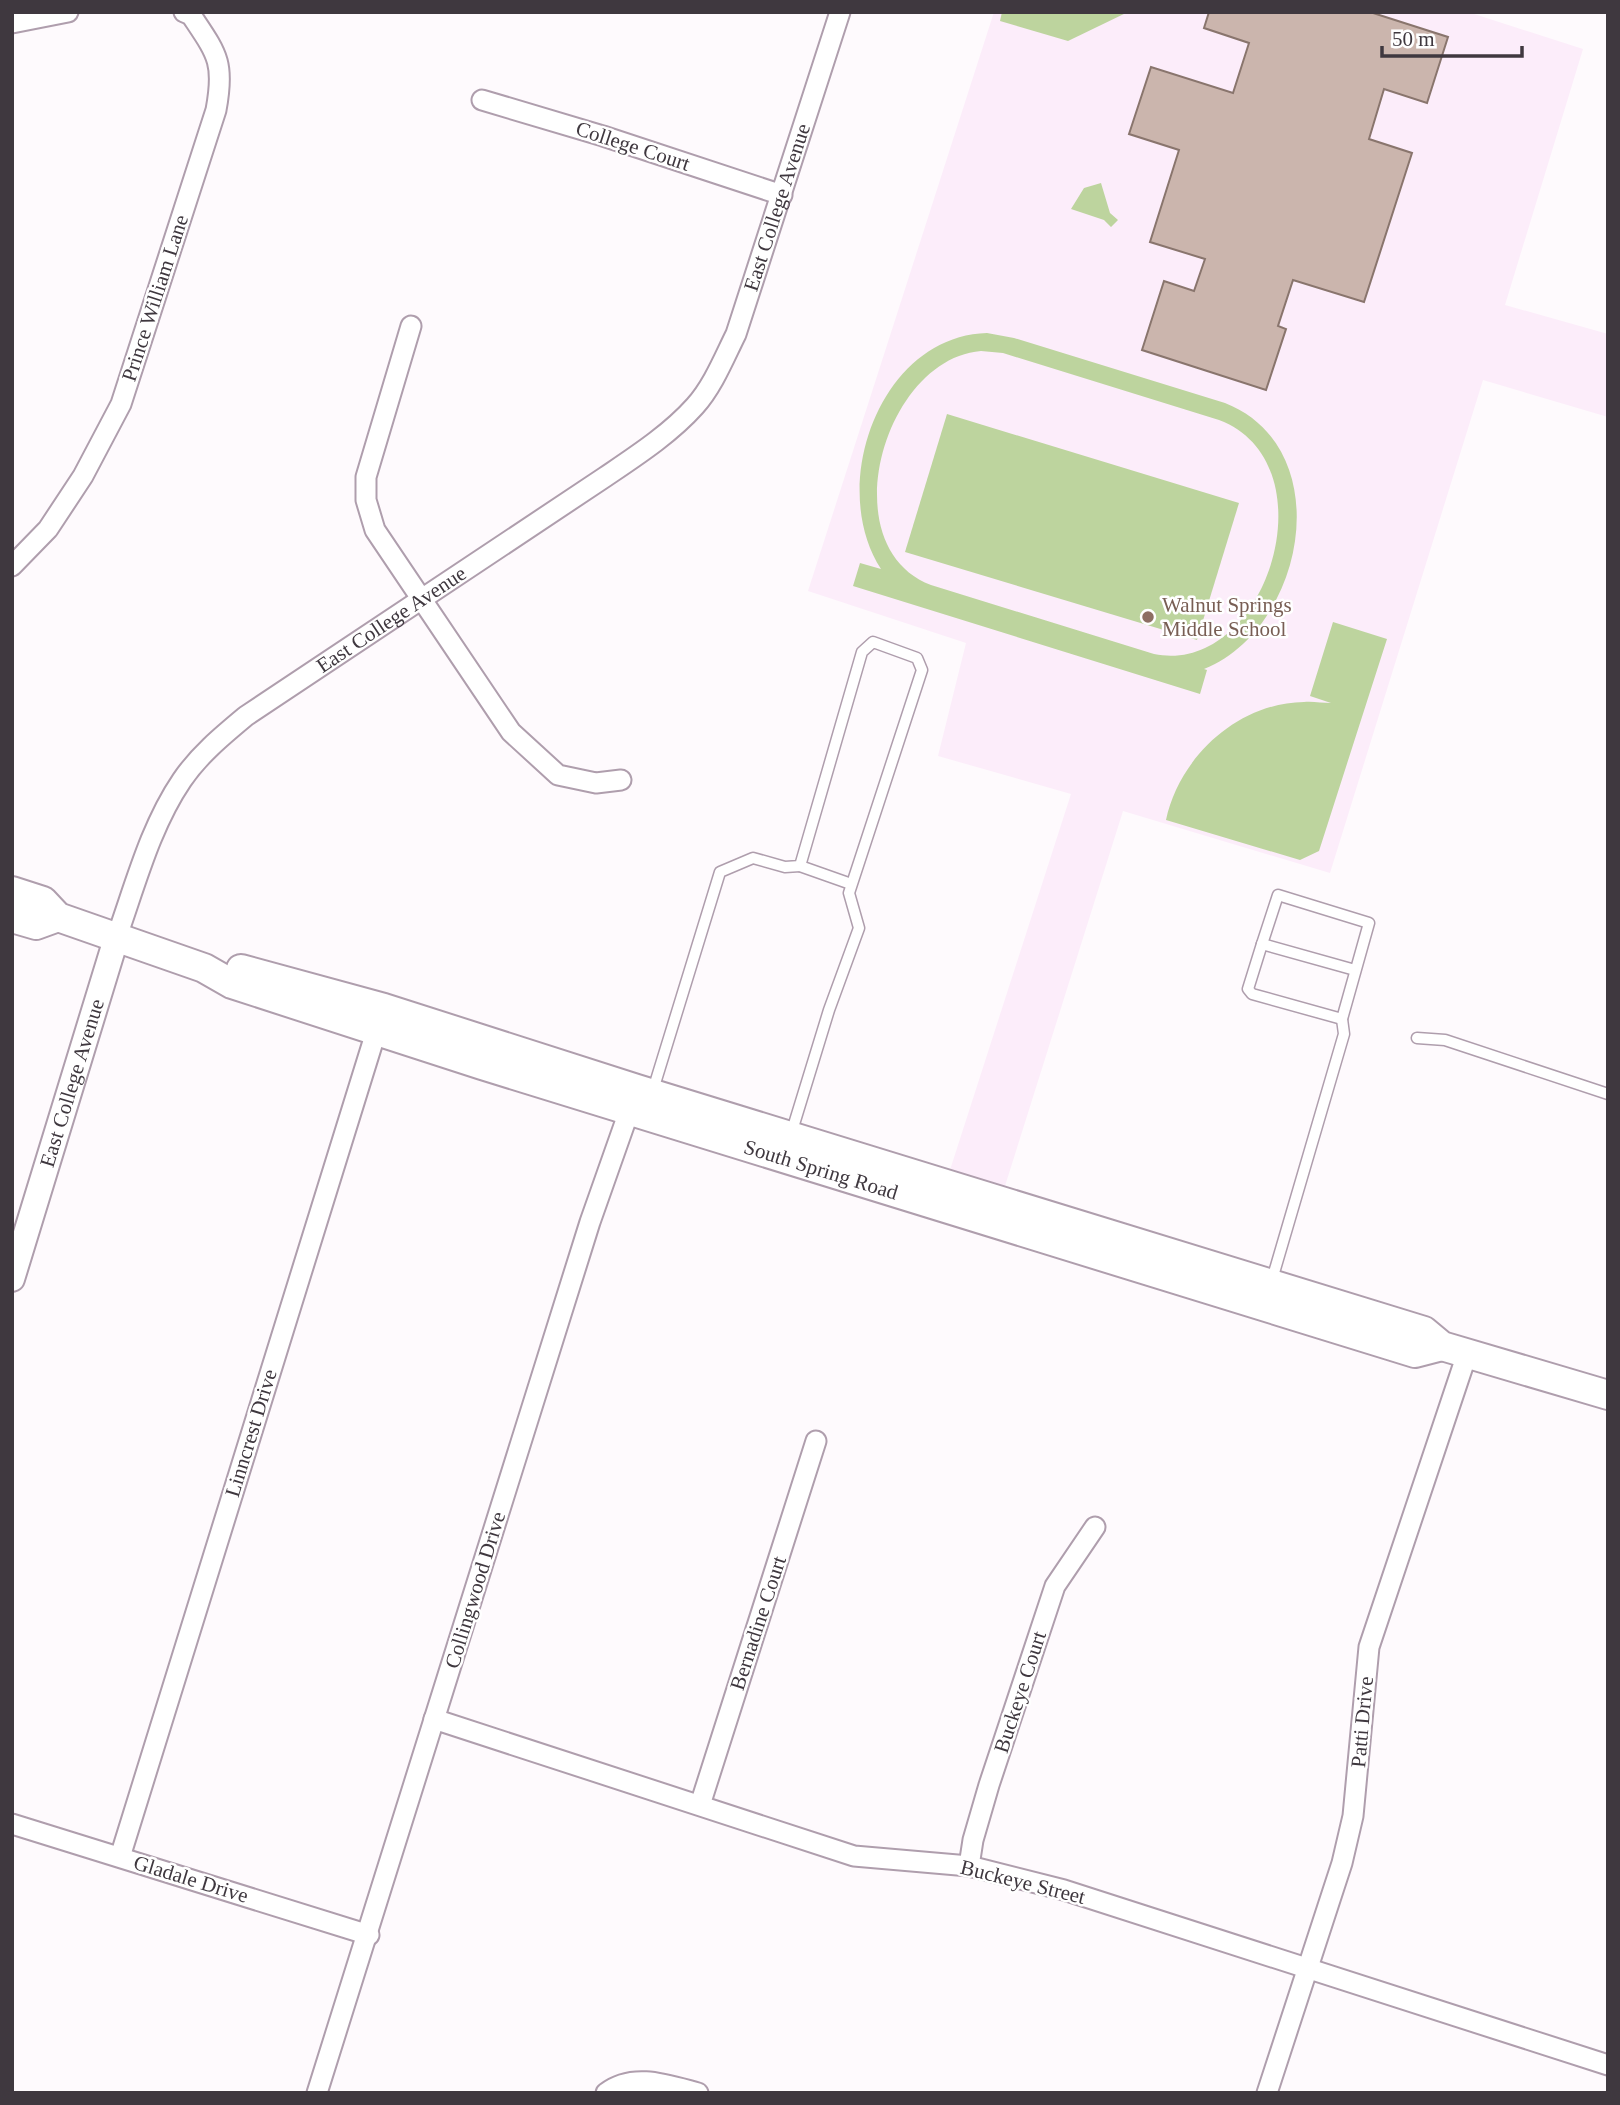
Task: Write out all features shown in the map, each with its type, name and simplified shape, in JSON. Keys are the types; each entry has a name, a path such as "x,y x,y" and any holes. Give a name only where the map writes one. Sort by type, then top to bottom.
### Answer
{"main road":[{"path":"12,891 43,901 58,917 36,925 12,918"},
{"name":"South Spring Road","path":"58,917 204,968 226,965 380,1020 783,1142 1267,1295 1424,1331 1454,1350 1608,1395"}],"street":[{"path":"12,23 68,12"},
{"name":"Prince William Lane","path":"12,566 48,529 83,476 121,404 216,110 221,82 217,55 191,15 184,12"},
{"name":"East College Avenue","path":"12,1279 116,939 156,827 182,780 212,744 246,716 642,451 696,405 718,371 736,334 840,12"},
{"name":"College Court","path":"482,100 603,136 782,195"},
{"path":"411,326 371,453 366,500 375,530 511,732 558,775 596,783 621,780"},
{"name":"Linncrest Drive","path":"120,1857 380,1020"},
{"name":"Collingwood Drive","path":"317,2093 369,1935 590,1222 640,1098"},
{"name":"Patti Drive","path":"1267,2093 1342,1863 1353,1816 1369,1647 1454,1350"},
{"name":"Bernadine Court","path":"699,1805 816,1441"},
{"name":"Buckeye Court","path":"969,1866 972,1840 1055,1586 1095,1527"},
{"name":"Buckeye Street","path":"434,1719 854,1856 969,1866 1064,1890 1608,2065"},
{"name":"Gladale Drive","path":"12,1824 369,1935"},
{"path":"611,2089 639,2081 698,2093"}],"lane":[{"path":"783,1142 859,928 849,893 922,670 917,658 873,642 862,652 800,866"},
{"path":"640,1098 719,872 753,858 785,867 800,866 851,884"},
{"path":"1267,1295 1344,1034 1342,1019 1369,926 1367,919 1278,895 1249,992 1342,1019"},
{"path":"1262,944 1355,970"},
{"path":"1417,1038 1445,1040 1608,1094"}],"shaded area":[{"name":"Walnut Springs Middle School","path":"994,12 1468,12 1583,49 1505,305 1608,334 1608,417 1483,380 1330,873 1123,811 1005,1186 950,1170 1071,794 938,756 966,643 808,591"}],"green space":[{"path":"1002,12 1128,12 1068,41 1000,21"},
{"path":"1101,183 1110,213 1118,220 1111,227 1104,220 1071,209 1084,188"},
{"path":"987,333 1014,338 1225,403 1261,426 1284,458 1295,496 1296,538 1286,579 1266,616 1239,648 1204,669 1207,670 1200,694 853,586 860,563 881,569 866,535 860,498 863,459 874,421 892,387 918,359 950,341","holes":["981,351 1003,353 1219,420 1254,443 1273,478 1278,519 1272,562 1254,601 1228,633 1194,652 1154,654 931,585 900,564 883,534 877,496 882,457 896,419 918,386 947,362"]},
{"path":"947,414 1239,503 1197,640 905,552"},
{"path":"1333,622 1387,639 1319,851 1300,860 1166,820 1173,797 1198,756 1234,723 1279,705 1331,703 1310,696"}],"building":[{"path":"1209,12 1370,12 1448,37 1427,103 1384,89 1369,139 1412,153 1364,302 1293,280 1278,326 1286,329 1266,390 1142,350 1164,281 1194,291 1205,259 1150,242 1179,150 1129,134 1151,67 1233,93 1249,43 1204,28"}],"place":[{"name":"Walnut Springs Middle School","path":"1148,617"}]}
